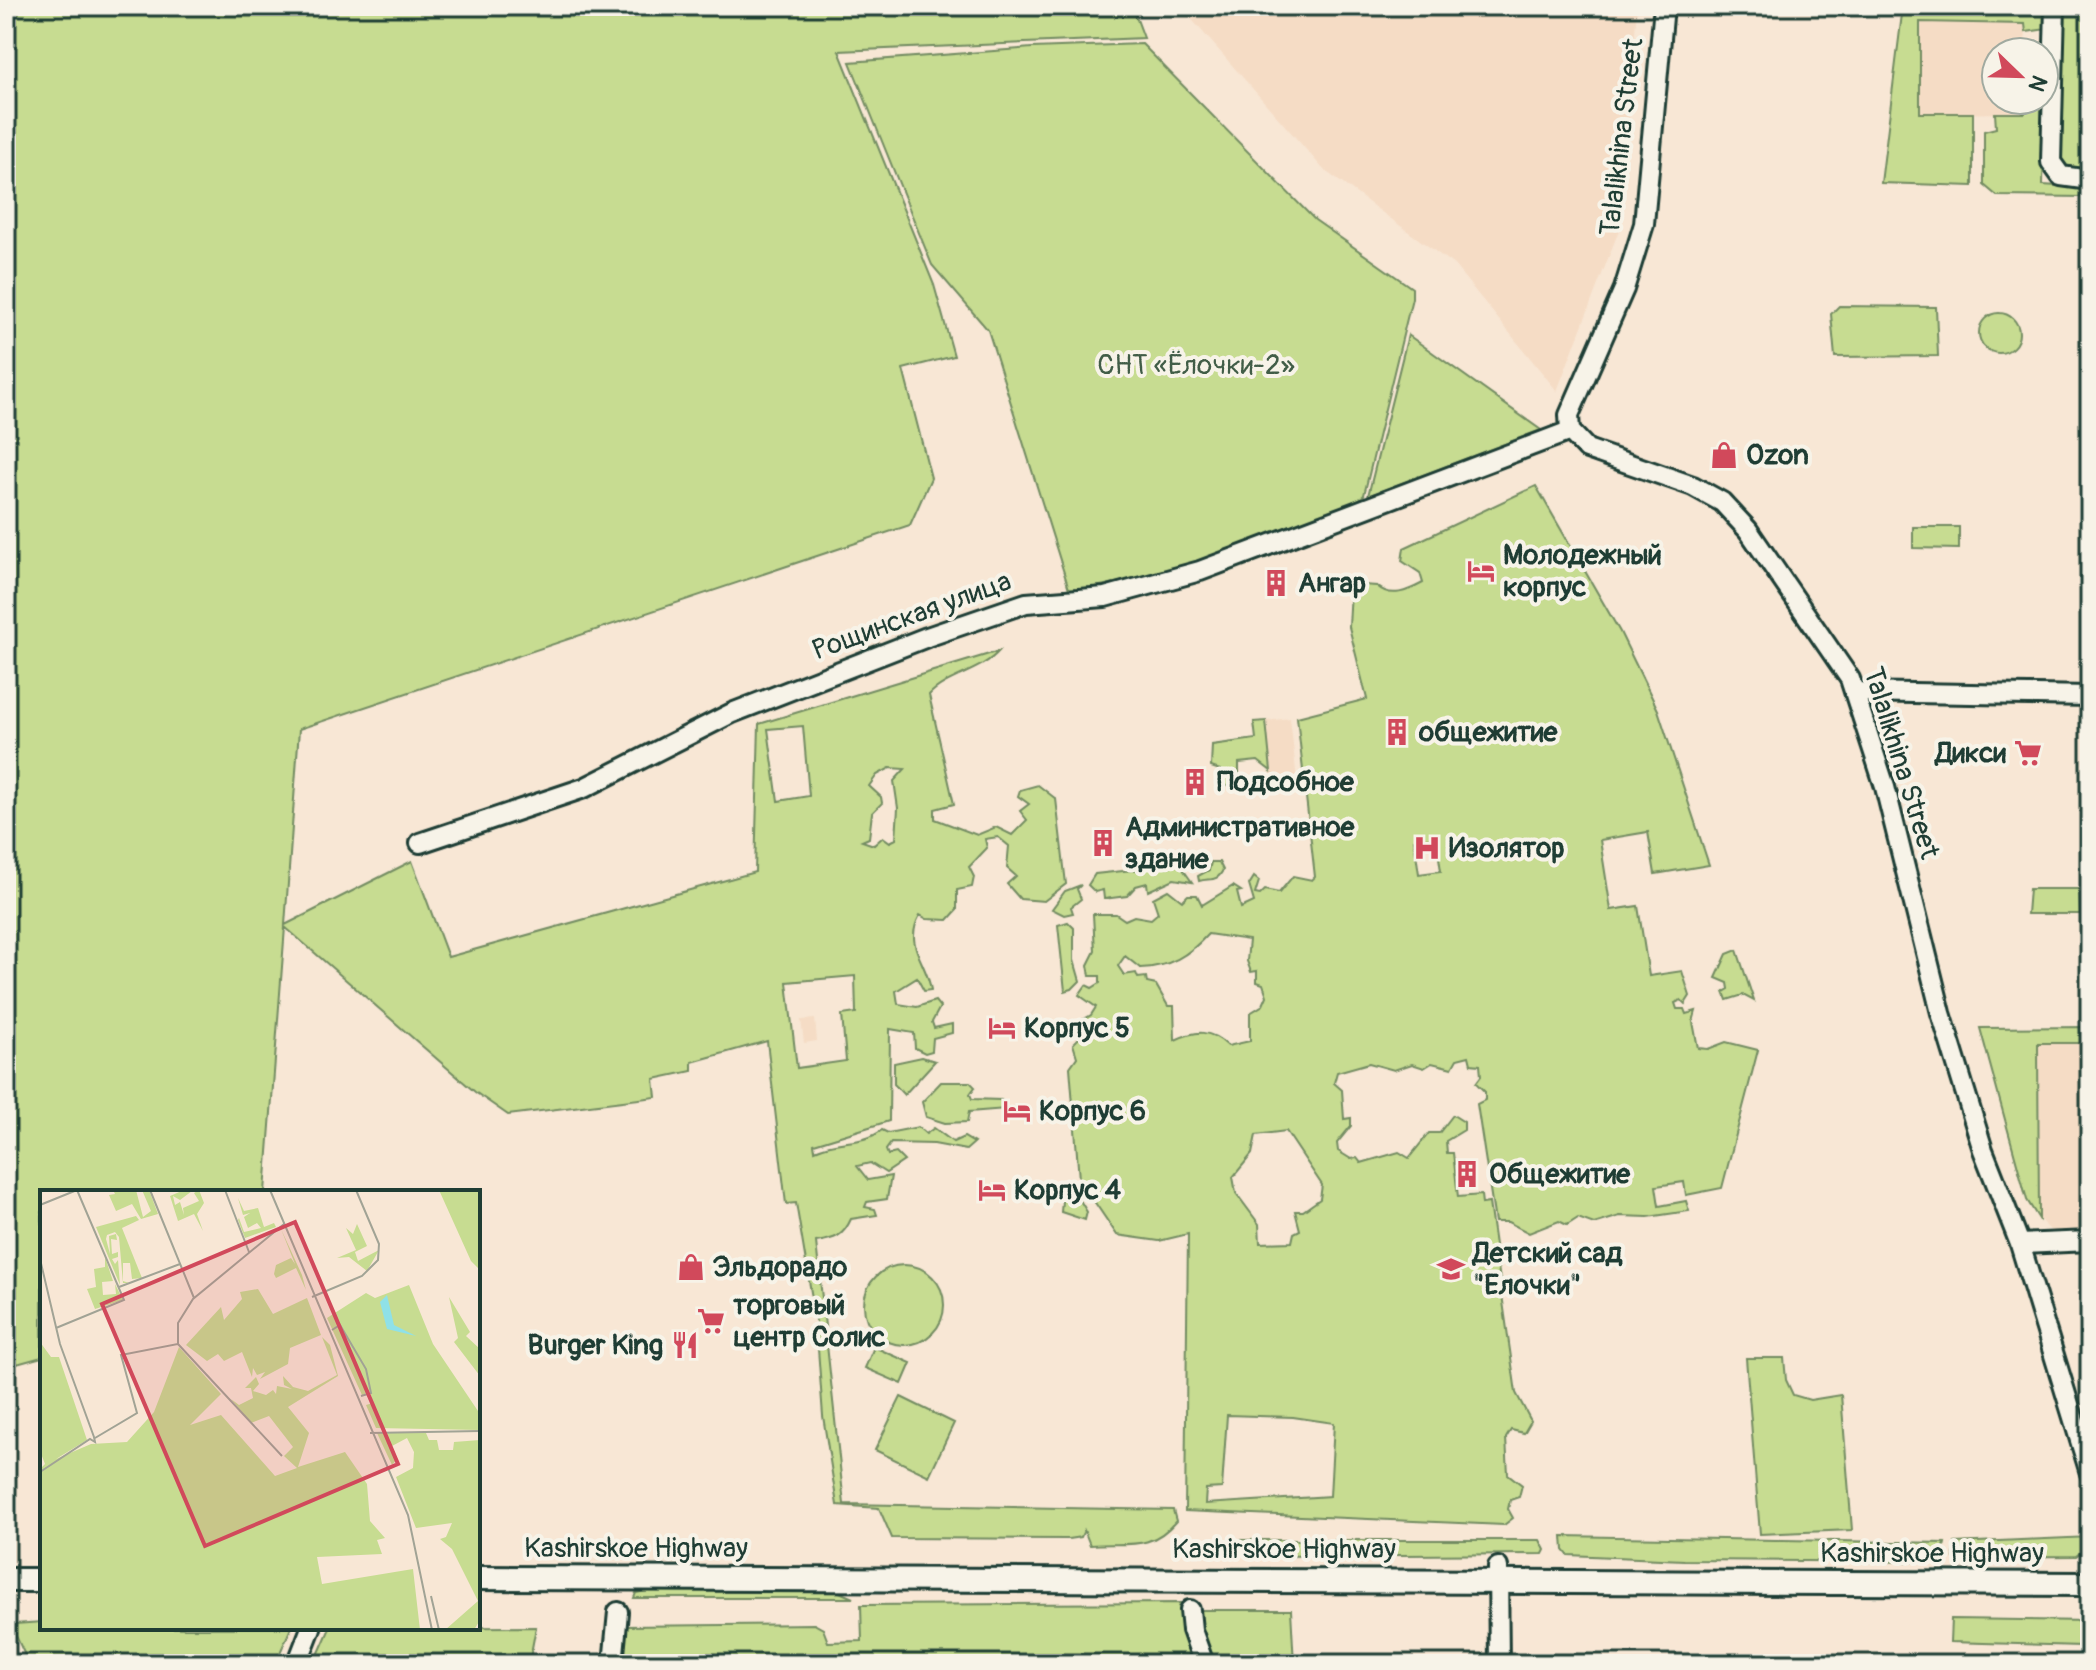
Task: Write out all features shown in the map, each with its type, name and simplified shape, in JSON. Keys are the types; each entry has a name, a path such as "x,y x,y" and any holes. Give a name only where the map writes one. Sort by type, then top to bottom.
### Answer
{"main road":[{"name":"Kashirskoe Highway","path":"480,1565 1498,1574 2090,1584"},
{"path":"6,1567 40,1567"},
{"name":"Kashirskoe Highway","path":"480,1578 2090,1571"},
{"path":"6,1580 40,1580"}],"street":[{"name":"Talalikhina Street","path":"1664,6 1644,224 1624,289 1569,415 1570,431 1587,449 1693,486 1722,502 1753,537 1843,667 1855,692 1885,787 1941,1013 1983,1150 2020,1244 2090,1473"},
{"path":"2055,6 2051,162 2061,176 2090,180"},
{"name":"Рощинская улица","path":"420,843 584,788 732,713 927,637 1026,603 1105,597 1200,571 1570,431"},
{"path":"1855,692 2090,696"},
{"path":"2020,1244 2090,1241"},
{"path":"1498,1574 1499,1664"},
{"path":"1190,1610 1192,1630 1204,1664"},
{"path":"613,1664 618,1612"},
{"path":"297,1664 310,1630"}],"shaded area":[{"path":"1180,6 1637,6 1621,225 1557,391 1454,265 1324,170"},
{"path":"1920,22 2026,24 2026,36 1980,36 1980,113 1920,114"},
{"path":"1290,718 1297,780 1272,783 1266,721"},
{"path":"815,1019 817,1041 804,1043 801,1020"},
{"path":"2038,1043 2090,1044 2090,1235 2054,1234 2039,1219"}],"green space":[{"path":"6,6 1132,6 1144,38 839,51 934,285 954,356 903,369 931,478 910,525 299,729 285,925 412,861 448,957 755,872 759,724 999,651 983,664 945,683 929,695 954,804 935,809 935,819 977,835 996,827 1012,835 1027,820 1020,811 1029,804 1018,796 1020,790 1038,785 1056,799 1066,884 1044,901 1020,899 1007,884 1016,876 1007,868 1009,846 998,837 985,839 987,848 969,867 974,877 972,887 957,890 957,910 948,920 927,919 920,915 915,926 915,945 931,990 924,991 917,978 896,991 898,1004 917,1007 935,1001 940,1007 932,1022 934,1028 952,1024 952,1033 933,1038 932,1051 925,1053 915,1048 914,1033 890,1029 889,1121 814,1144 815,1150 866,1138 882,1130 888,1133 918,1127 926,1134 934,1128 953,1142 964,1137 974,1143 966,1150 934,1144 891,1143 886,1150 888,1155 896,1153 904,1161 886,1173 870,1163 857,1166 868,1180 891,1176 887,1199 867,1202 865,1207 875,1209 877,1215 851,1219 838,1236 816,1242 844,1504 1173,1510 1176,1521 1157,1537 1137,1544 1090,1545 1084,1530 1081,1537 1068,1539 892,1538 879,1508 837,1505 823,1416 816,1322 796,1203 786,1204 767,1041 692,1062 692,1071 654,1079 656,1097 508,1115 475,1092 285,927 265,1190 40,1190 40,1358 6,1367","holes":["803,726 809,796 778,801 768,729","890,768 905,769 894,781 898,808 896,839 890,842 883,837 874,845 862,841 869,838 872,813 882,803 881,797 869,786 877,775","855,976 856,1013 842,1015 846,1061 797,1068 787,982"]},
{"path":"1903,6 2047,6 2047,29 2026,32 2025,24 1920,22 1920,113 1973,113 1973,186 1881,183"},
{"path":"2061,6 2090,6 2090,173 2064,171 2058,161"},
{"name":"СНТ «Ёлочки-2»","path":"1142,44 1315,220 1412,288 1412,298 1364,495 1351,507 1196,567 1070,592 988,330 932,265 850,62 1032,48"},
{"path":"1995,116 2044,116 2043,185 2087,188 2085,197 1997,196 1984,185 1984,131 1996,128"},
{"path":"1839,306 1936,307 1938,356 1835,357 1831,314"},
{"path":"1999,313 2013,319 2019,333 2013,347 1999,353 1985,347 1979,333 1985,319"},
{"path":"1408,335 1541,430 1368,496"},
{"path":"1536,486 1620,632 1658,710 1709,865 1655,874 1648,832 1600,840 1611,910 1638,906 1649,976 1682,971 1690,996 1685,1004 1681,1000 1675,1003 1677,1009 1684,1009 1686,1014 1696,1011 1693,1022 1698,1048 1708,1049 1726,1042 1758,1050 1722,1188 1686,1195 1684,1182 1656,1186 1659,1206 1686,1201 1689,1211 1648,1217 1620,1216 1594,1224 1578,1218 1567,1225 1559,1221 1529,1233 1508,1222 1495,1222 1477,1104 1485,1100 1485,1092 1476,1083 1481,1076 1480,1065 1471,1064 1469,1056 1457,1059 1452,1068 1432,1063 1424,1068 1412,1064 1394,1070 1369,1063 1337,1072 1334,1083 1342,1090 1344,1119 1351,1118 1351,1126 1337,1143 1338,1151 1351,1159 1357,1158 1361,1163 1399,1152 1409,1158 1429,1133 1439,1133 1453,1115 1464,1122 1464,1130 1446,1141 1447,1153 1453,1153 1458,1197 1481,1195 1482,1204 1489,1203 1516,1393 1531,1421 1524,1433 1511,1430 1506,1438 1508,1474 1522,1485 1519,1497 1510,1500 1508,1509 1513,1518 1504,1525 1185,1511 1188,1234 1159,1241 1117,1235 1079,1179 1070,1067 1077,1057 1073,1044 1083,1034 1076,1024 1091,1015 1096,1007 1079,995 1086,985 1092,988 1100,983 1100,976 1090,976 1088,965 1095,951 1093,914 1116,914 1125,920 1134,916 1151,919 1158,913 1153,898 1168,890 1182,901 1188,895 1197,895 1202,905 1233,886 1241,891 1237,892 1241,908 1254,902 1249,885 1254,877 1259,881 1255,894 1260,895 1265,890 1279,893 1293,876 1312,880 1315,877 1297,717 1367,699 1349,627 1351,590 1362,585 1377,586 1394,593 1423,583 1420,573 1402,561 1404,548","holes":["1436,837 1441,871 1419,874 1414,840","1208,934 1249,940 1247,961 1251,972 1257,971 1257,982 1263,984 1267,996 1263,1005 1250,1013 1250,1041 1228,1046 1215,1036 1203,1033 1175,1040 1174,1006 1168,1006 1156,985 1147,983 1146,977 1138,978 1136,973 1124,975 1118,966 1125,956 1140,968 1160,965 1178,959","1286,1131 1322,1185 1320,1199 1303,1211 1295,1211 1300,1230 1294,1233 1292,1242 1260,1243 1259,1224 1236,1193 1233,1177 1252,1154 1256,1135","1227,1415 1293,1417 1334,1423 1330,1496 1205,1504 1206,1489 1222,1488"]},
{"path":"1913,527 1959,527 1959,549 1913,548"},
{"path":"1266,721 1271,771 1258,761 1239,763 1239,786 1221,786 1220,770 1211,767 1212,745 1256,739 1254,722"},
{"path":"1211,862 1219,862 1223,870 1221,874 1199,881 1198,876 1209,870"},
{"path":"1180,865 1192,882 1174,879 1148,891 1147,883 1136,886 1127,896 1104,899 1103,890 1095,892 1088,885 1095,874"},
{"path":"1081,885 1077,889 1081,899 1071,907 1073,913 1064,915 1052,909 1065,891"},
{"path":"2029,889 2079,889 2080,914 2027,914"},
{"path":"1068,922 1074,928 1074,960 1080,981 1065,991 1058,925"},
{"path":"1737,950 1754,1001 1743,995 1727,1000 1724,992 1729,989 1728,983 1716,978 1727,954"},
{"path":"2090,1027 2090,1043 2038,1043 2039,1219 2027,1200 1980,1028"},
{"path":"922,1057 935,1061 904,1095 894,1084 894,1063"},
{"path":"941,1082 970,1082 975,1087 970,1094 972,1099 1001,1100 1007,1109 969,1112 967,1122 945,1123 926,1117 922,1102"},
{"path":"1072,1187 1087,1212 1085,1220 1061,1212 1063,1190"},
{"path":"904,1265 919,1268 932,1277 941,1290 944,1305 941,1320 932,1333 919,1342 904,1345 889,1342 876,1333 867,1320 864,1305 867,1290 876,1277 889,1268"},
{"path":"874,1347 911,1363 902,1384 865,1368"},
{"path":"1746,1358 1784,1358 1786,1380 1793,1395 1810,1400 1841,1395 1852,1530 1760,1534"},
{"path":"901,1397 954,1423 929,1476 875,1450"},
{"path":"1563,1536 1945,1543 1941,1562 1684,1560 1568,1555 1564,1550"},
{"path":"2090,1537 2088,1547 2076,1556 1984,1557 1959,1561 1954,1558 1955,1543"},
{"path":"1233,1540 1540,1540 1545,1550 1543,1554 1268,1556"},
{"path":"837,1591 853,1598 634,1598 636,1593"},
{"path":"1181,1603 1182,1610 1291,1610 1294,1664 622,1664 623,1626 814,1624 823,1629 828,1642 862,1641 861,1605"},
{"path":"1951,1619 2090,1621 2090,1664 2081,1664 2081,1646 1950,1642"},
{"path":"40,1622 40,1630 290,1630 275,1664 29,1664 16,1636 15,1624"},
{"path":"480,1627 536,1627 529,1664 314,1664 329,1630 480,1630"}],"place":[{"name":"Ozon","path":"1724,455"},
{"name":"Молодежный корпус","path":"1481,571"},
{"name":"Ангар","path":"1276,583"},
{"name":"общежитие","path":"1397,732"},
{"name":"Дикси","path":"2028,753"},
{"name":"Подсобное","path":"1195,782"},
{"name":"Административное здание","path":"1103,843"},
{"name":"Изолятор","path":"1427,848"},
{"name":"Корпус 5","path":"1002,1028"},
{"name":"Корпус 6","path":"1017,1111"},
{"name":"Общежитие","path":"1467,1174"},
{"name":"Корпус 4","path":"992,1190"},
{"name":"Эльдорадо","path":"691,1267"},
{"name":"Детский сад \"Елочки\"","path":"1451,1269"},
{"name":"торговый центр Солис","path":"711,1321"},
{"name":"Burger King","path":"685,1345"}]}
